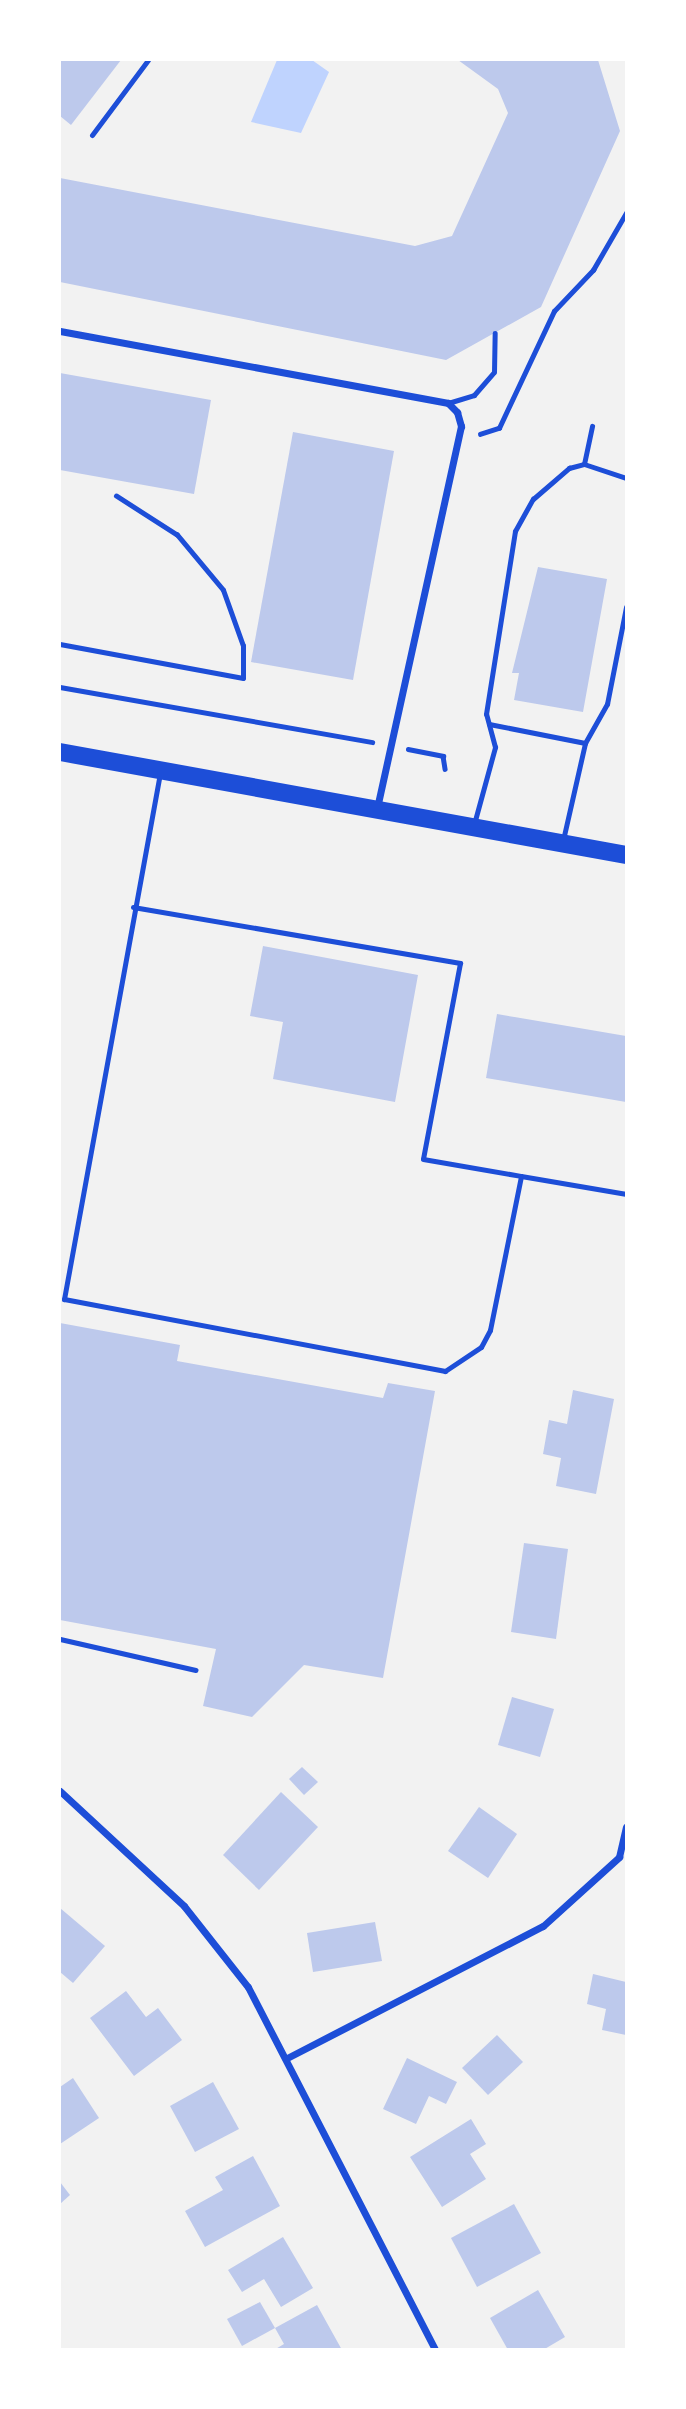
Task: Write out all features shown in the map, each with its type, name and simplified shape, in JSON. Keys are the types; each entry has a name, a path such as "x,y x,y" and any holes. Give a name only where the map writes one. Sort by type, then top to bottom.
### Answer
{"main road":[{"path":"60,752 626,855"}],"street":[{"path":"60,331 447,403 461,426 395,746 377,809"},
{"path":"60,1791 184,1906 248,1987 288,2058 435,2350"},
{"path":"288,2058 511,1947 580,1898 623,1859 626,1827"}],"lane":[{"path":"92,135 148,60"},
{"path":"447,403 474,395 494,372 495,333"},
{"path":"584,464 592,426"},
{"path":"474,827 495,747 489,724 515,531 551,480 584,464 626,478"},
{"path":"562,843 585,743 607,704 626,607"},
{"path":"489,724 585,743"},
{"path":"160,770 62,1298 445,1371 481,1347 490,1331 521,1176"},
{"path":"133,907 460,963 423,1159 626,1194"},
{"path":"60,1639 195,1670"}],"path":[{"path":"461,426 478,434 499,428 554,311 593,270 626,213"},
{"path":"60,644 243,678 243,646 223,590 177,535 116,496"},
{"path":"60,687 395,746 443,757 445,769"}],"water":[{"path":"277,60 312,60 329,72 301,133 251,122"}],"building":[{"path":"60,60 121,60 71,125 60,116"},
{"path":"458,60 598,60 620,131 541,307 446,360 60,282 60,178 415,246 452,236 508,113 498,89"},
{"path":"60,373 211,400 194,494 60,470"},
{"path":"293,432 394,451 353,680 251,662"},
{"path":"538,567 607,579 583,712 514,700 519,673 512,673"},
{"path":"263,946 418,975 395,1102 273,1079 283,1022 250,1016"},
{"path":"497,1014 626,1036 626,1102 486,1078"},
{"path":"60,1323 180,1345 177,1361 383,1398 388,1383 435,1391 383,1678 304,1665 252,1717 203,1706 216,1649 60,1620"},
{"path":"573,1390 614,1399 596,1494 556,1486 561,1458 543,1454 549,1420 567,1424"},
{"path":"524,1543 568,1549 556,1639 511,1632"},
{"path":"512,1697 554,1709 540,1757 498,1745"},
{"path":"302,1767 318,1782 304,1795 289,1779"},
{"path":"281,1792 318,1827 259,1890 223,1855"},
{"path":"479,1807 517,1834 488,1878 448,1851"},
{"path":"60,1908 105,1946 73,1983 60,1972"},
{"path":"375,1922 382,1961 313,1972 307,1933"},
{"path":"593,1974 626,1982 626,2035 602,2030 606,2009 587,2004"},
{"path":"126,1991 146,2017 158,2008 182,2040 134,2076 90,2018"},
{"path":"497,2035 523,2062 488,2095 462,2068"},
{"path":"407,2058 457,2082 446,2104 429,2096 416,2124 383,2109"},
{"path":"73,2078 99,2118 60,2144 60,2087"},
{"path":"213,2082 239,2129 195,2152 170,2106"},
{"path":"471,2119 486,2144 470,2154 486,2179 442,2207 410,2157"},
{"path":"253,2156 280,2206 205,2247 185,2211 223,2190 215,2177"},
{"path":"60,2182 70,2195 60,2204"},
{"path":"514,2204 541,2253 477,2287 451,2238"},
{"path":"283,2237 313,2288 281,2307 264,2279 242,2292 228,2270"},
{"path":"538,2290 565,2337 543,2350 508,2350 490,2318"},
{"path":"260,2302 275,2328 242,2346 227,2319"},
{"path":"317,2305 342,2350 274,2350 284,2344 275,2328"}]}
